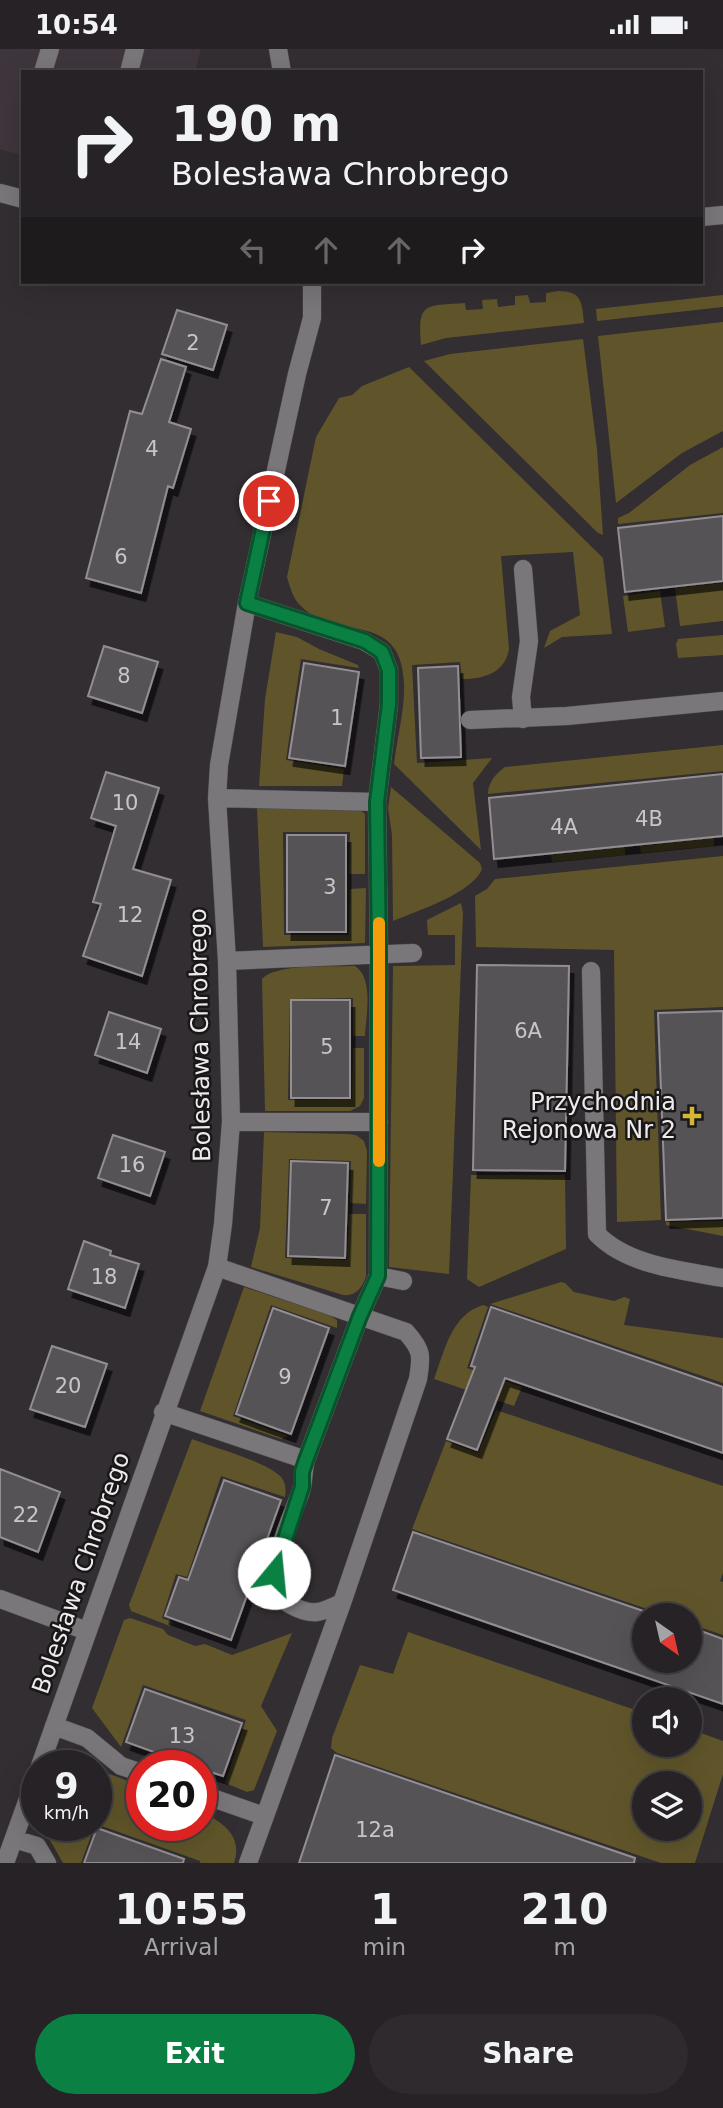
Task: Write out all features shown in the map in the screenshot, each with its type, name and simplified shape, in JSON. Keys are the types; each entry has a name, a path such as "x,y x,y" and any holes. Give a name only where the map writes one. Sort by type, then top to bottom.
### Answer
{"street":[{"path":"44,70 50,49"},
{"path":"130,70 135,49"},
{"path":"278,49 282,70"},
{"path":"0,193 21,198"},
{"path":"703,217 723,215"},
{"name":"Bolesława Chrobrego","path":"46,1750 163,1412 217,1267 231,1122 227,961 217,798 219,765 247,603 297,374 312,318 312,284"},
{"path":"523,569 529,641 521,697 523,719"},
{"path":"247,603 365,641 382,652 389,670 389,704 377,802 378,1276 360,1316 306,1460 302,1472 302,1487 274,1573 276,1588 283,1601 298,1609 315,1612 342,1603"},
{"path":"470,720 523,719 723,701"},
{"path":"217,798 377,802"},
{"path":"227,961 413,953"},
{"path":"591,971 597,1234 609,1247 652,1264 723,1279"},
{"path":"231,1122 379,1122"},
{"path":"217,1267 406,1332 419,1346 421,1361 418,1379 342,1603 248,1863"},
{"path":"378,1276 403,1281"},
{"path":"163,1412 306,1460"},
{"path":"0,1599 88,1631"},
{"path":"54,1726 87,1738 126,1768"},
{"path":"217,1800 264,1817"},
{"path":"5,1863 21,1819"},
{"path":"14,1839 37,1846 47,1863"}],"shaded area":[{"path":"0,49 201,49 196,70 21,70 21,155 0,149"},
{"path":"546,293 572,293 579,299 584,323 446,338 421,345 423,313 433,306 465,303 466,310 483,309 482,300 497,299 498,307 515,305 515,296 528,295 530,303 546,302"},
{"path":"723,295 723,307 597,321 596,309"},
{"path":"723,322 723,431 682,453 616,503 598,336"},
{"path":"583,339 597,449 603,535 424,361 450,354"},
{"path":"409,367 603,558 612,634 562,637 544,648 550,631 580,615 573,552 501,556 509,649 503,664 485,676 462,679 460,662 412,665 417,763 492,758 473,783 481,850 394,764 404,683 400,660 392,645 364,630 315,617 296,600 287,577 316,437 339,398 352,395 362,386"},
{"path":"723,447 723,513 618,524 618,518 629,513 690,465"},
{"path":"723,583 723,621 680,626 675,588"},
{"path":"660,591 665,627 628,632 623,596"},
{"path":"276,632 297,637 358,665 359,668 301,659 286,760 344,769 342,786 259,786 265,699"},
{"path":"723,635 723,655 678,658 678,639"},
{"path":"723,745 723,771 488,794 493,779 505,767"},
{"path":"391,787 480,863 482,869 468,886 393,921 392,835 388,808"},
{"path":"257,808 354,809 365,814 365,874 349,874 350,832 283,832 284,935 349,935 350,889 366,888 365,943 263,947"},
{"path":"714,838 714,846 641,853 640,846"},
{"path":"625,847 625,855 552,862 551,855"},
{"path":"723,856 723,1007 654,1010 661,1220 617,1222 614,950 476,947 475,896 487,889 495,879"},
{"path":"461,903 463,913 449,1274 389,1267 393,966 455,965 455,935 428,935 427,920"},
{"path":"355,966 365,979 367,988 365,1036 353,1036 353,998 290,999 288,1100 352,1099 353,1048 364,1048 364,1098 360,1106 350,1111 265,1111 262,979 279,970 292,968"},
{"path":"264,1132 347,1134 356,1135 364,1141 367,1151 366,1204 350,1203 351,1161 289,1159 285,1258 347,1260 349,1214 366,1214 366,1276 355,1293 343,1295 251,1267 260,1228"},
{"path":"471,1175 565,1175 566,1249 479,1287 467,1279"},
{"path":"723,1221 723,1236 666,1225 666,1222"},
{"path":"561,1282 574,1292 614,1301 624,1297 630,1299 624,1325 723,1338 723,1383 490,1304"},
{"path":"244,1287 337,1320 337,1328 271,1305 233,1416 288,1436 281,1439 200,1411"},
{"path":"483,1305 488,1307 467,1368 522,1387 514,1406 434,1379 456,1325 472,1310"},
{"path":"496,1410 723,1486 723,1573 720,1581 723,1582 723,1635 702,1628 702,1603 632,1604 412,1529 446,1441 478,1453"},
{"path":"192,1439 273,1470 283,1481 285,1497 221,1476 187,1577 176,1574 162,1618 172,1622 170,1626 131,1611 129,1605"},
{"path":"130,1618 163,1629 168,1635 195,1646 205,1644 232,1655 292,1633 261,1706 277,1731 254,1790 247,1792 225,1783 246,1720 143,1685 121,1747 92,1708 124,1620"},
{"path":"408,1632 632,1709 632,1757 702,1757 702,1733 723,1741 723,1774 702,1841 702,1771 632,1771 632,1841 702,1841 695,1863 661,1863 337,1753 331,1748 332,1738 360,1665 393,1674"},
{"path":"112,1775 126,1780 126,1835 112,1830"},
{"path":"217,1820 229,1831 236,1845 234,1863 200,1861 144,1841 217,1841"},
{"path":"50,1841 89,1841 81,1863 63,1863"}],"building":[{"path":"177,310 227,325 213,370 162,354"},
{"path":"161,359 186,367 169,422 191,429 173,488 168,486 141,593 86,578 130,411 142,414"},
{"path":"723,516 723,581 625,592 618,528"},
{"path":"104,646 158,662 142,713 88,696"},
{"path":"304,663 359,672 345,766 289,758"},
{"path":"458,666 461,757 421,758 418,668"},
{"path":"106,772 159,788 133,869 171,880 142,976 83,956 101,904 93,902 116,826 91,818"},
{"path":"723,774 723,836 494,859 489,798"},
{"path":"287,835 346,835 346,932 287,932"},
{"path":"477,965 569,966 565,1171 473,1170"},
{"path":"291,1000 350,1000 350,1098 291,1098"},
{"name":"Przychodnia Rejonowa Nr 2","path":"723,1011 723,1218 666,1220 658,1013"},
{"path":"109,1012 161,1029 147,1073 95,1055"},
{"path":"113,1135 165,1152 150,1196 98,1178"},
{"path":"291,1161 348,1163 345,1258 288,1256"},
{"path":"84,1241 111,1251 110,1255 139,1264 125,1308 68,1289"},
{"path":"491,1307 723,1387 723,1453 505,1378 477,1450 447,1439 475,1367 471,1366"},
{"path":"273,1308 329,1328 291,1434 236,1414"},
{"path":"52,1346 107,1364 85,1427 30,1409"},
{"path":"0,1469 60,1492 38,1552 0,1537"},
{"path":"224,1480 281,1500 231,1640 165,1616 179,1577 188,1580"},
{"path":"413,1532 632,1607 632,1673 393,1590"},
{"path":"702,1631 723,1639 723,1704 702,1697 702,1687 674,1687 633,1673 702,1673"},
{"path":"145,1689 242,1723 223,1776 217,1774 217,1750 148,1750 126,1742"},
{"path":"335,1755 635,1858 634,1863 299,1863"},
{"path":"112,1833 126,1838 126,1841 133,1841 184,1859 183,1863 84,1863 92,1841 112,1841"}],"slow traffic":[{"path":"379,923 379,1161"}],"place":[{"name":"Przychodnia Rejonowa Nr 2","path":"692,1116"}],"route":[{"path":"269,501 247,603 365,641 382,652 389,670 389,704 377,802 378,1276 360,1316 306,1460 302,1472 302,1487 274,1573"}]}
